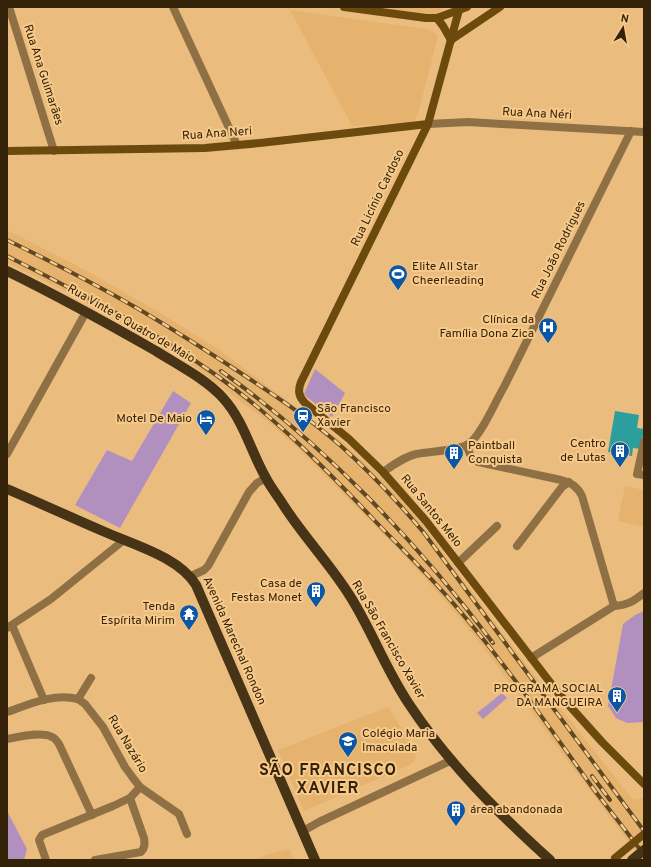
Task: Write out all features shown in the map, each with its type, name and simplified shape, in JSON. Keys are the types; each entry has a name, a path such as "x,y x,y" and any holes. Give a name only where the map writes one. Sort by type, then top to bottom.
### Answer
{"main road":[{"path":"344,7 437,18 460,8 468,7"},
{"path":"437,18 451,40 500,7"},
{"name":"Rua Licínio Cardoso","path":"299,392 300,382 428,124 460,8"},
{"name":"Rua Ana Neri","path":"7,151 183,149 237,145 428,124"},
{"name":"Rua Vinte e Quatro de Maio","path":"8,273 86,312 139,341 193,375 224,399 233,411"},
{"name":"Rua Santos Melo","path":"299,392 301,399 305,403 349,439 383,472 426,521 559,694 602,742 644,784"},
{"name":"Rua São Francisco Xavier","path":"233,411 266,478 285,507 349,594 362,617 387,669 409,705 452,760 508,822 550,860"},
{"name":"Avenida Marechal Rondon","path":"7,489 149,550 191,576 304,831 315,860"},
{"path":"614,859 644,834"},
{"path":"632,860 644,850"},
{"path":"636,860 644,854"}],"street":[{"name":"Rua Ana Guimarães","path":"9,7 54,150"},
{"path":"173,7 237,145"},
{"name":"Rua Ana Néri","path":"428,124 468,122 644,132"},
{"name":"Rua João Rodrigues","path":"467,445 472,442 481,428 504,387 631,131"},
{"path":"7,454 86,312"},
{"path":"644,442 638,474 644,475"},
{"path":"383,472 398,462 415,454 467,445 470,455 478,462 569,482 578,489 582,496 614,606"},
{"path":"191,576 204,570 208,566 249,492 266,478"},
{"path":"517,546 562,487 569,482"},
{"path":"458,563 497,526"},
{"path":"44,700 9,626 51,598 124,540"},
{"path":"531,658 614,606 631,603 644,593"},
{"path":"7,712 62,696 78,699 91,678"},
{"name":"Rua Nazário","path":"78,699 85,704 103,727 125,767 140,787 179,814 187,834"},
{"path":"7,738 39,734 54,738 59,744 92,814"},
{"path":"304,831 325,818 452,760"},
{"path":"46,860 40,843 40,836 130,798 140,787"},
{"path":"95,860 141,852 143,850 145,843 144,838 130,798"}],"shaded area":[{"path":"393,7 443,7 438,15 418,16 392,9"},
{"path":"290,10 426,29 435,32 438,36 419,110 414,123 352,126"},
{"path":"7,230 76,265 157,311 218,349 344,443 379,475 426,529 519,655 633,800 644,798 644,860 642,860 483,647 453,610 402,553 300,450 264,419 198,369 157,343 71,294 7,263"},
{"path":"315,369 345,393 332,417 304,394"},
{"path":"173,391 191,403 120,528 75,505 107,450 132,461"},
{"path":"625,486 644,490 644,527 618,521"},
{"path":"644,611 644,722 627,723 616,718 608,706 623,624 635,615"},
{"path":"502,693 507,698 483,719 477,713"},
{"name":"Colégio Maria Imaculada","path":"388,707 417,753 414,762 304,811 278,750"},
{"path":"7,811 27,849 24,860 7,860"},
{"path":"290,849 294,860 253,860 269,854"}],"water":[{"path":"615,411 639,415 637,428 644,429 641,449 633,448 632,456 608,452"}],"railway":[{"path":"7,240 103,289 183,336 287,404 315,424 352,456 384,488 424,533 644,831"},
{"path":"7,256 140,326 216,375 280,426 339,483 439,587 459,610 512,676 595,791 644,855"},
{"path":"221,371 296,430 367,496 433,568 493,643"},
{"path":"592,776 610,800"}],"place":[{"name":"Elite All Star Cheerleading","path":"398,291"},
{"name":"Clínica da Família Dona Zica","path":"548,344"},
{"name":"São Francisco Xavier","path":"303,433"},
{"name":"Motel De Maio","path":"206,436"},
{"name":"Centro de Lutas","path":"620,468"},
{"name":"Paintball Conquista","path":"454,470"},
{"name":"Casa de Festas Monet","path":"316,608"},
{"name":"Tenda Espírita Mirim","path":"189,631"},
{"name":"PROGRAMA SOCIAL DA MANGUEIRA","path":"617,713"},
{"name":"Colégio Maria Imaculada","path":"348,758"},
{"name":"área abandonada","path":"456,827"}],"district":[{"name":"SÃO FRANCISCO XAVIER","path":"328,780"}]}
